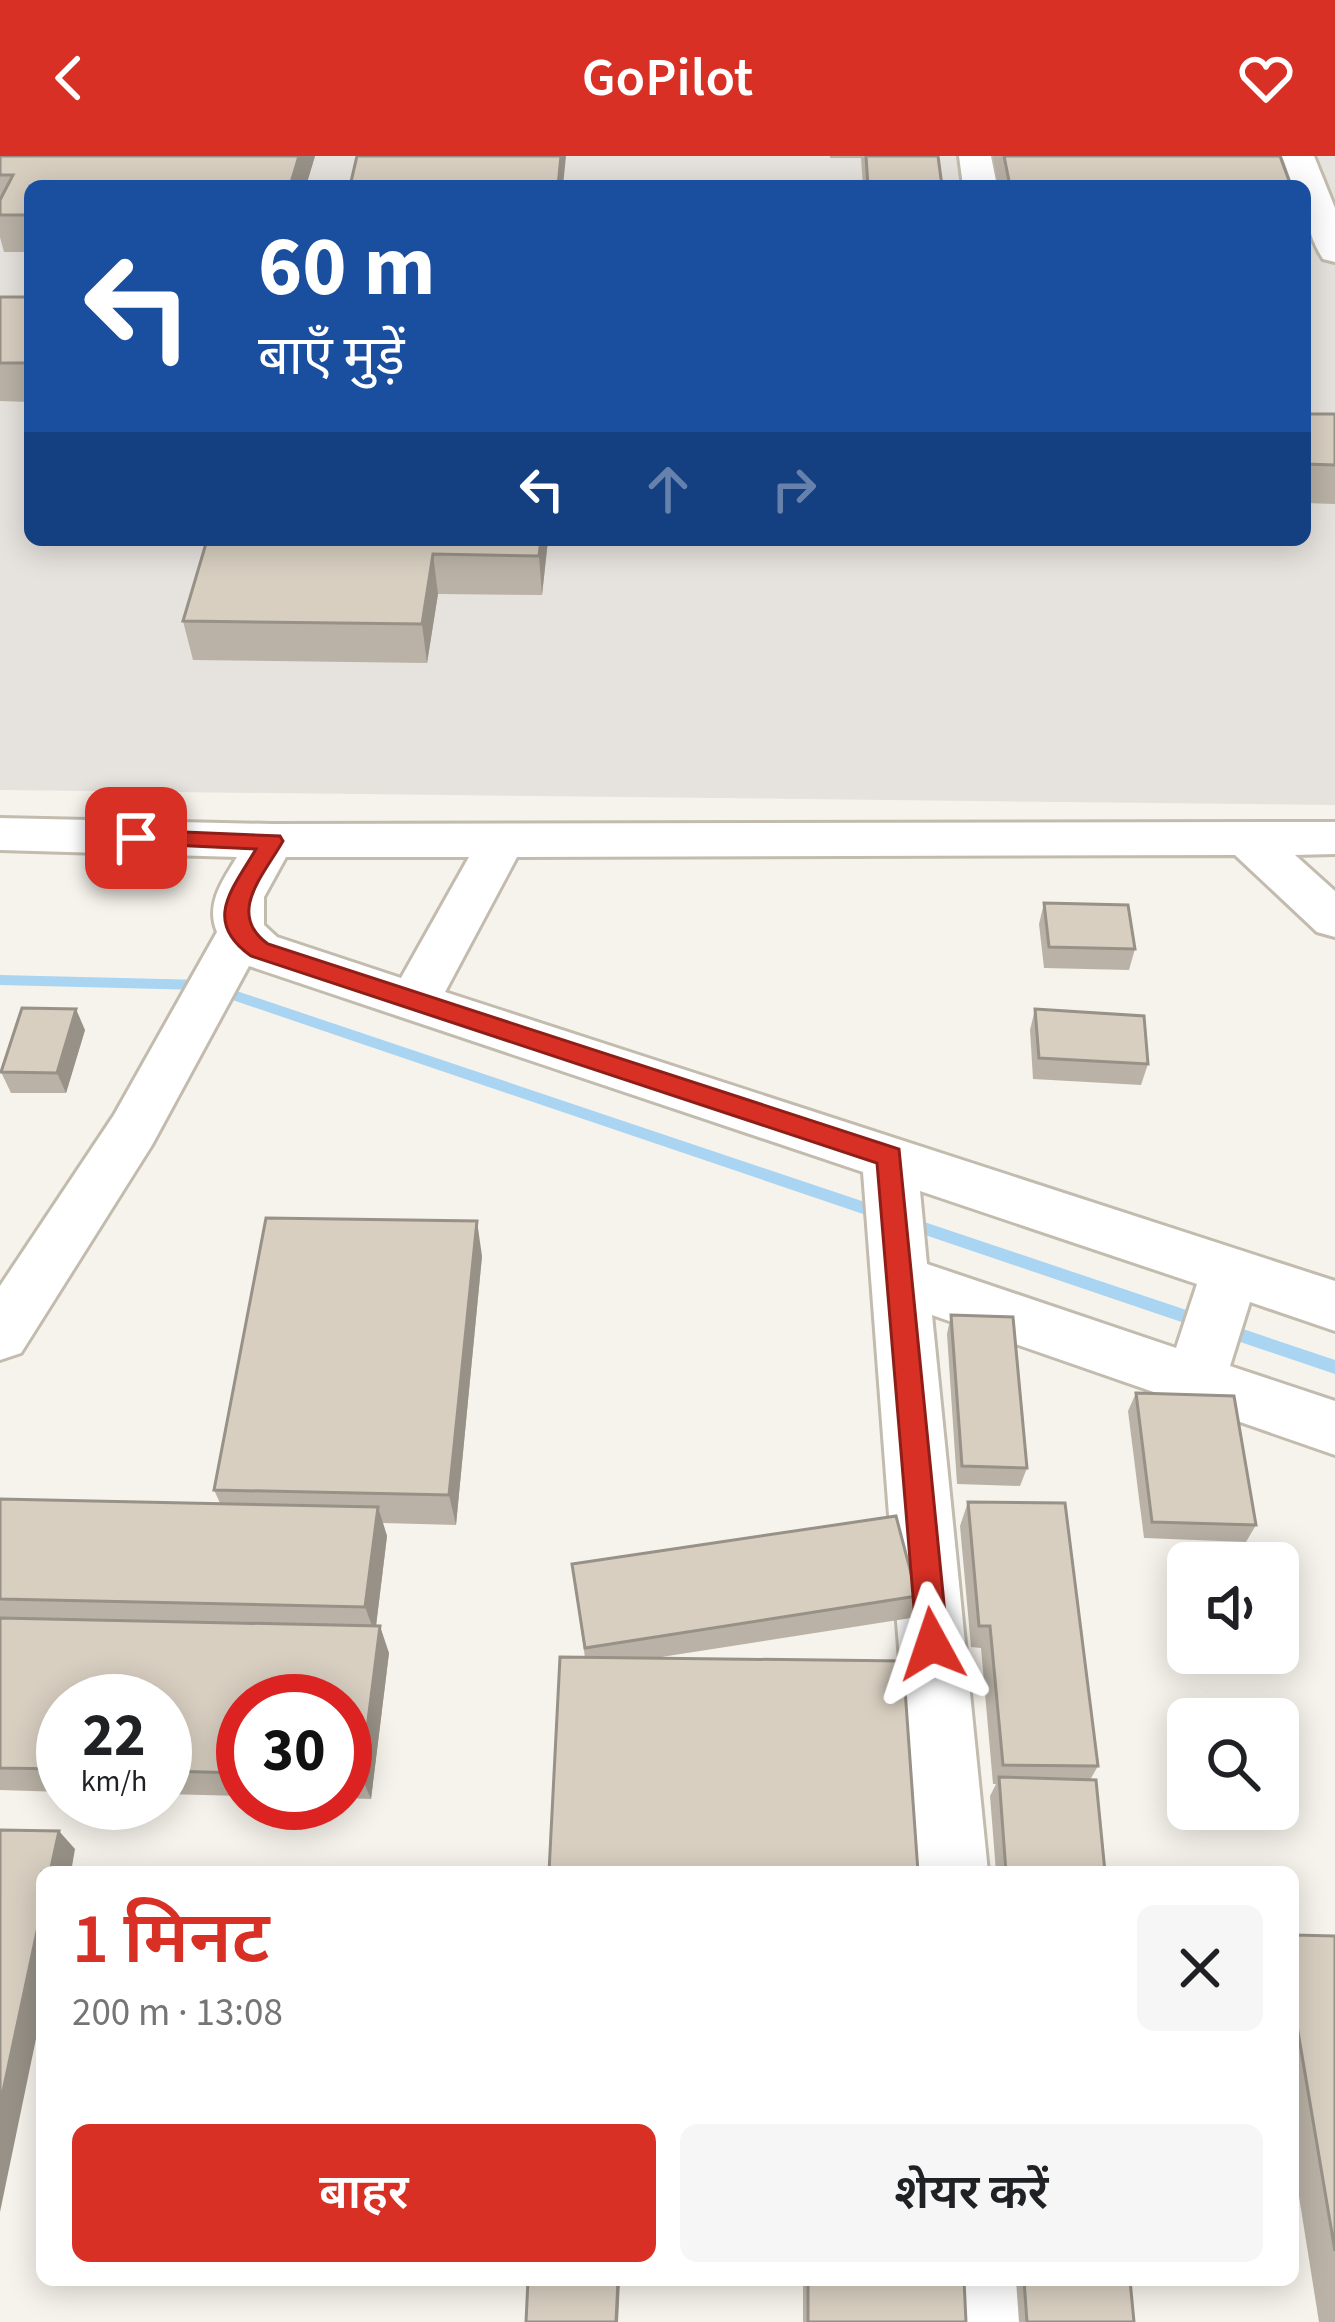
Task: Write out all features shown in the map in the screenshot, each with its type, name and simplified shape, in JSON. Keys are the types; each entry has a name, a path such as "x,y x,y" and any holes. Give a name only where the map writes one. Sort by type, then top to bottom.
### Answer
{"street":[{"path":"1311,190 1335,252"},
{"path":"0,834 272,841 1335,838"},
{"path":"1248,839 1335,919"},
{"path":"0,1335 133,1130 222,970 241,895 272,841"},
{"path":"414,1001 502,841"},
{"path":"222,970 259,950 414,1001 896,1218 1213,1325 1335,1428"},
{"path":"896,1218 1213,1325 1335,1306"},
{"path":"896,1218 951,1866"},
{"path":"987,2286 990,2322"}],"shaded area":[{"path":"0,156 1335,156 1335,805 0,790"}],"building":[{"path":"0,156 299,156 292,180 24,180 24,215 0,215 0,200 13,175 0,175"},
{"path":"357,156 561,156 559,180 351,180"},
{"path":"866,156 938,156 941,180 868,180"},
{"path":"1004,156 1280,156 1289,180 1009,180"},
{"path":"0,297 24,297 24,363 0,363"},
{"path":"1311,414 1335,414 1335,465 1311,464"},
{"path":"205,546 540,546 539,556 433,554 422,624 183,621"},
{"path":"1044,903 1128,905 1135,949 1049,947"},
{"path":"22,1008 76,1009 57,1073 1,1072"},
{"path":"1035,1009 1144,1016 1148,1064 1039,1058"},
{"path":"266,1218 477,1221 449,1495 214,1490"},
{"path":"951,1315 1013,1317 1027,1468 962,1466"},
{"path":"1136,1393 1234,1396 1256,1525 1152,1522"},
{"path":"0,1499 378,1507 365,1607 0,1599"},
{"path":"968,1502 1065,1503 1098,1766 1003,1765 990,1626 979,1626"},
{"path":"896,1516 917,1596 585,1648 572,1564"},
{"path":"0,1618 380,1626 372,1689 372,1674 216,1674 216,1772 192,1772 192,1674 36,1674 36,1769 0,1768"},
{"path":"560,1657 903,1661 918,1866 549,1866"},
{"path":"999,1777 1096,1780 1104,1866 1006,1866"},
{"path":"0,1830 59,1831 51,1866 36,1866 36,1936 0,2105"},
{"path":"1299,1935 1335,1936 1335,2251 1299,2038"},
{"path":"528,2286 618,2286 616,2322 526,2322"},
{"path":"808,2286 964,2286 966,2322 808,2322"},
{"path":"1024,2286 1131,2286 1134,2322 1027,2322"}],"waterway":[{"path":"0,980 204,985 1335,1367"}],"route":[{"path":"136,838 272,841 241,895 235,917 240,936 259,950 889,1157 932,1644"}]}
